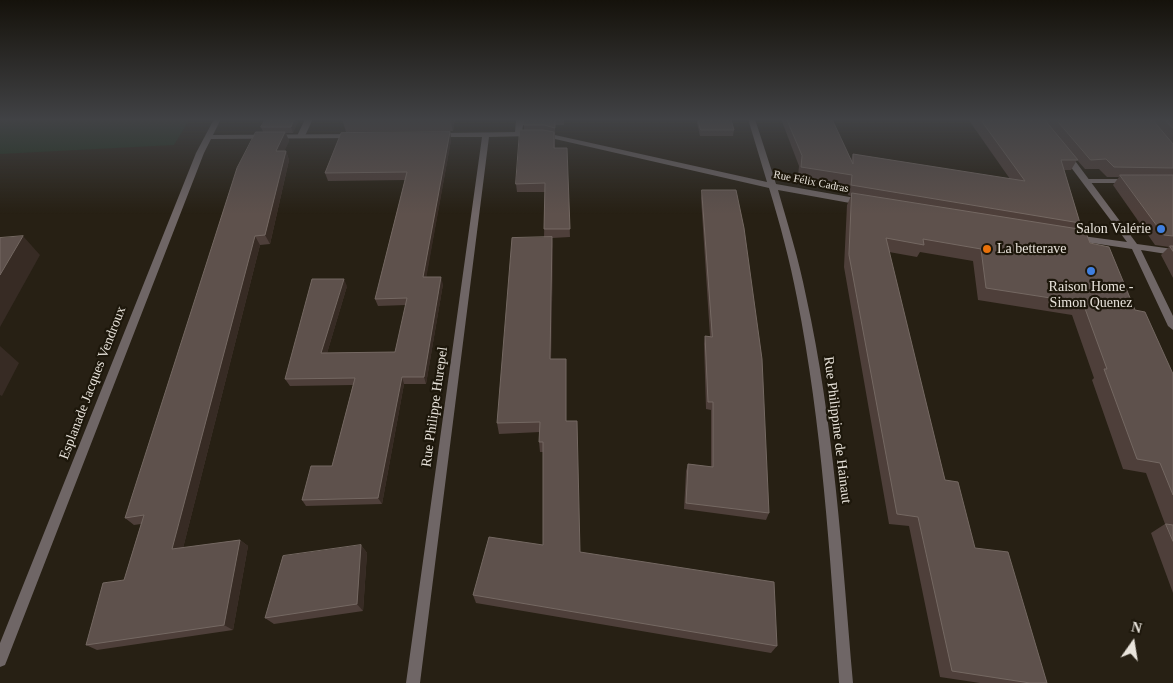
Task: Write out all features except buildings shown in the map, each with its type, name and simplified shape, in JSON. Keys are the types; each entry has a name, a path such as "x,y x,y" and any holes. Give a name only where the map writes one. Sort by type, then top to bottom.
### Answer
{"street":[{"name":"Esplanade Jacques Vendroux","path":"0,660 202,151"},
{"name":"Rue Philippe Hurepel","path":"413,683 484,151"},
{"name":"Rue Félix Cadras","path":"616,151 772,186 866,203"},
{"name":"Rue Philippine de Hainaut","path":"762,151 784,223 802,298 818,390 832,500 846,683"},
{"path":"1063,151 1134,247 1173,326"},
{"path":"1087,181 1135,181"},
{"path":"1068,236 1173,252"}],"green space":[{"path":"0,151 60,151 0,154"}],"place":[{"name":"Salon Valérie","path":"1161,229"},
{"name":"La betterave","path":"987,249"},
{"name":"Raison Home - Simon Quenez","path":"1091,271"}]}
